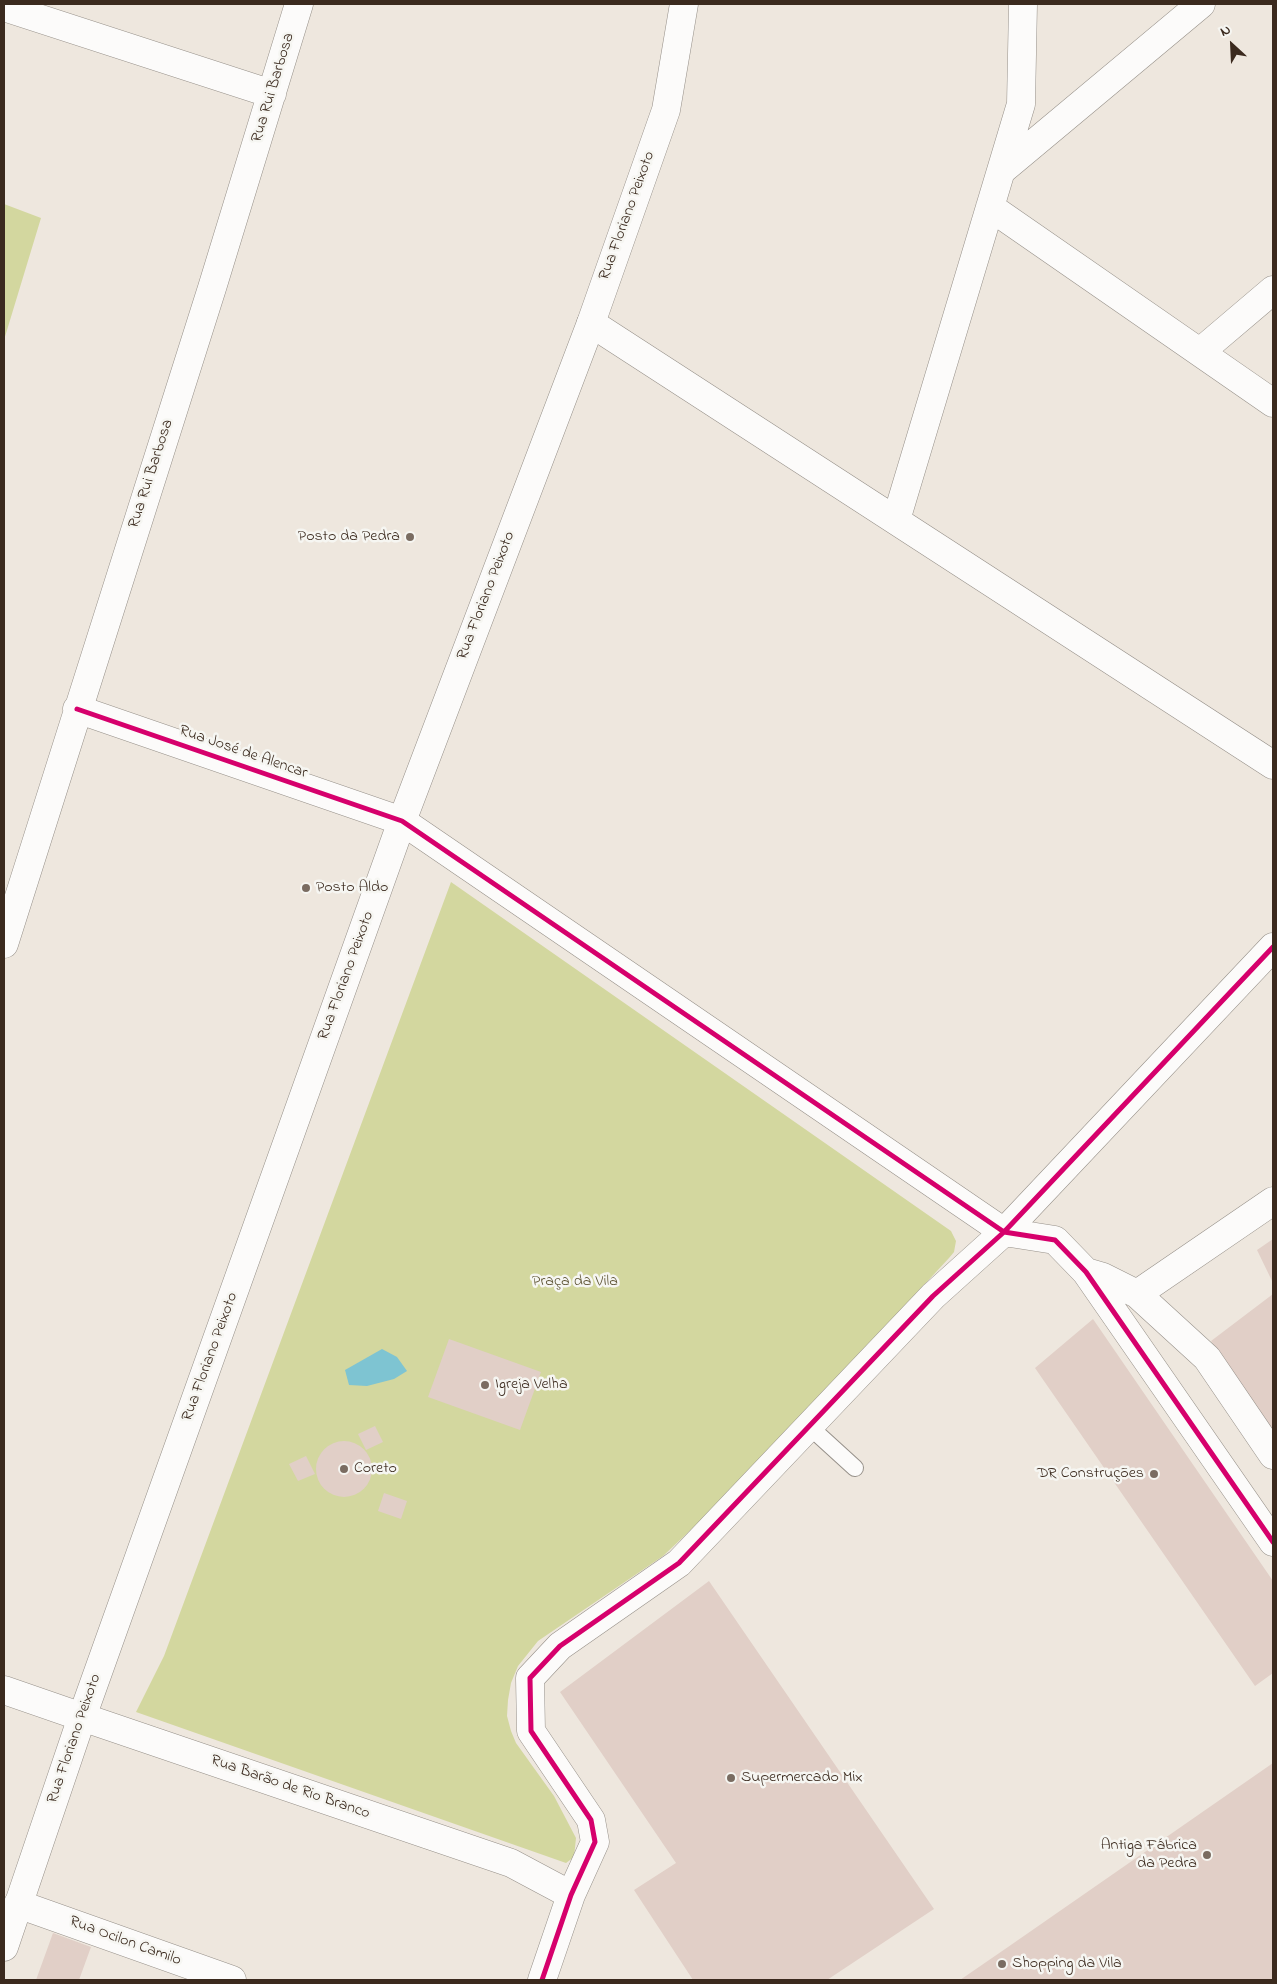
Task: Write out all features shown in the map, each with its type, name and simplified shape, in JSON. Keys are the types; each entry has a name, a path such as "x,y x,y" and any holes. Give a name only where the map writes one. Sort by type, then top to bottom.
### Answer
{"main road":[{"name":"Rua Rui Barbosa","path":"4,944 299,4"},
{"name":"Rua Floriano Peixoto","path":"4,1947 82,1717 402,821 590,323 666,110 684,4"},
{"path":"896,520 1021,104 1023,4"},
{"path":"1001,171 1201,4"},
{"path":"4,7 272,94"},
{"path":"990,207 1273,403"},
{"path":"1200,352 1273,290"},
{"path":"590,323 1273,765"},
{"name":"Rua José de Alencar","path":"77,709 402,821 1004,1232"},
{"path":"542,1980 571,1895 595,1842 590,1820 530,1731 530,1678 560,1646 680,1563 932,1296 1004,1232 1273,946"},
{"path":"1137,1294 1273,1201"},
{"path":"1004,1232 1055,1240 1086,1272 1273,1542"},
{"path":"1086,1272 1103,1277 1137,1294 1207,1358 1273,1455"},
{"name":"Rua Barão de Rio Branco","path":"4,1690 511,1863 571,1895"},
{"name":"Rua Ocilon Camilo","path":"18,1904 232,1980"}],"lane":[{"path":"810,1427 855,1468"}],"green space":[{"path":"4,204 41,218 4,340"},
{"name":"Praça da Vila","path":"451,882 951,1231 956,1241 954,1252 949,1258 783,1437 696,1525 663,1556 538,1641 518,1666 511,1683 507,1716 516,1743 554,1796 576,1838 574,1857 566,1863 136,1712 164,1656"}],"water":[{"path":"382,1349 397,1357 407,1371 394,1379 367,1386 349,1385 345,1370"}],"building":[{"path":"1273,1239 1273,1283 1257,1250"},
{"path":"1273,1294 1273,1433 1211,1341"},
{"name":"DR Construções","path":"1093,1319 1273,1581 1273,1673 1255,1686 1035,1368"},
{"name":"Igreja Velha","path":"449,1339 541,1372 520,1430 428,1397"},
{"path":"375,1426 383,1442 366,1450 358,1434"},
{"name":"Coreto","path":"344,1441 355,1443 364,1449 370,1458 372,1469 370,1480 364,1489 355,1495 344,1497 333,1495 324,1489 318,1480 316,1469 318,1458 324,1449 333,1443"},
{"path":"306,1456 315,1474 298,1481 289,1464"},
{"path":"384,1493 407,1501 401,1519 378,1511"},
{"name":"Supermercado Mix","path":"709,1581 934,1909 827,1980 693,1980 634,1890 676,1863 560,1692"},
{"name":"Antiga Fábrica da Pedra","path":"1273,1763 1273,1980 960,1980 1008,1947"},
{"path":"53,1933 91,1947 79,1980 36,1980"}],"cycle path":[{"path":"77,709 402,821 1004,1232 1055,1240 1086,1272 1273,1542"},
{"path":"542,1980 571,1895 595,1842 591,1820 531,1731 530,1678 560,1646 679,1563 933,1296 1004,1232 1273,947"}],"place":[{"name":"Posto da Pedra","path":"410,537"},
{"name":"Posto Aldo","path":"306,888"},
{"name":"Igreja Velha","path":"485,1385"},
{"name":"Coreto","path":"344,1469"},
{"name":"DR Construções","path":"1154,1474"},
{"name":"Supermercado Mix","path":"731,1778"},
{"name":"Antiga Fábrica da Pedra","path":"1207,1855"},
{"name":"Shopping da Vila","path":"1002,1964"}]}
